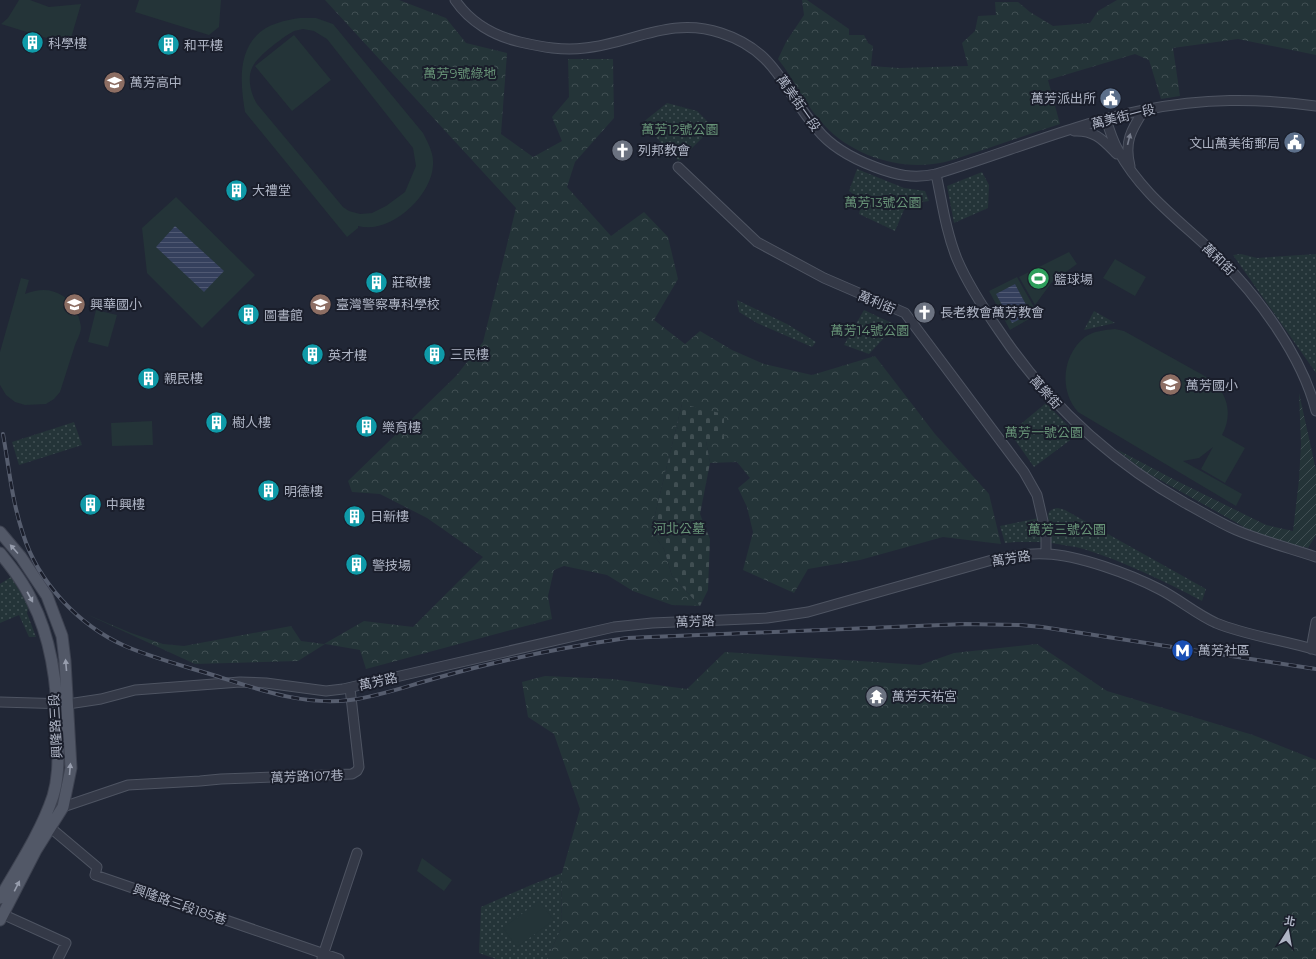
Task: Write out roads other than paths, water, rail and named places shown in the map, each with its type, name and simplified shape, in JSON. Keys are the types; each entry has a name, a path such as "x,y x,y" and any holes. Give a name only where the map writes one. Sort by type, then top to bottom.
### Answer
{"main road":[{"name":"興隆路三段","path":"0,532 21,557 47,596 62,636 66,661 58,777 47,825 36,850 1,916"},
{"name":"興隆路三段","path":"0,553 16,574 32,601 47,638 62,704 71,768 63,807 47,825 0,898"}],"street":[{"name":"萬美街一段","path":"457,2 480,24 501,37 536,46 565,50 602,46 657,30 670,28 697,28 720,32 745,43 764,57 781,77 807,118 828,141 843,151 870,165 913,177 936,174 1106,119 1144,110 1184,104 1240,100 1270,100 1316,106"},
{"path":"1131,172 1128,157 1129,139 1133,128 1144,110"},
{"name":"萬和街","path":"1106,119 1117,149 1131,172 1152,197 1236,276 1272,321 1286,344 1309,389 1316,407"},
{"path":"1068,131 1080,130 1094,134 1104,141 1123,160"},
{"name":"萬利街","path":"678,167 757,242 824,278 905,313 1024,472 1037,494 1046,534 1046,554"},
{"name":"萬樂街","path":"936,174 950,240 966,277 1014,353 1060,408 1078,426 1115,457 1165,492 1209,517 1236,530 1316,557"},
{"name":"萬芳路","path":"0,702 62,704 102,699 135,690 232,683 266,683 326,691 350,688 619,626 652,623 767,618 808,612 992,560 1025,554 1046,554 1076,559 1132,578 1158,589 1204,616 1227,626 1314,650"},
{"path":"1314,650 1316,622"},
{"name":"萬芳路107巷","path":"63,807 128,785 221,779 352,774 357,771 359,767 350,688"},
{"name":"興隆路三段185巷","path":"47,825 97,867 95,875 323,956 339,959"},
{"path":"323,956 357,853"},
{"path":"1,916 66,943 58,959"}],"water":[{"path":"175,226 224,271 204,292 156,247"},
{"path":"1015,284 1031,314 1012,323 996,294"}],"railway":[{"path":"3,434 16,509 30,552 49,585 76,614 91,626 125,646 246,686 280,695 315,701 350,700 384,693 509,660 556,650 627,638 965,624 1042,627 1316,669"}],"place":[{"name":"科學樓","path":"33,43"},
{"name":"和平樓","path":"169,45"},
{"name":"萬芳高中","path":"115,82"},
{"name":"萬芳派出所","path":"1111,98"},
{"name":"文山萬美街郵局","path":"1295,143"},
{"name":"列邦教會","path":"622,150"},
{"name":"大禮堂","path":"237,190"},
{"name":"籃球場","path":"1038,279"},
{"name":"莊敬樓","path":"376,282"},
{"name":"興華國小","path":"75,304"},
{"name":"臺灣警察專科學校","path":"321,304"},
{"name":"長老教會萬芳教會","path":"924,312"},
{"name":"圖書館","path":"248,315"},
{"name":"三民樓","path":"435,354"},
{"name":"英才樓","path":"312,355"},
{"name":"親民樓","path":"149,378"},
{"name":"萬芳國小","path":"1171,385"},
{"name":"樹人樓","path":"216,422"},
{"name":"樂育樓","path":"367,427"},
{"name":"明德樓","path":"268,491"},
{"name":"中興樓","path":"91,504"},
{"name":"日新樓","path":"354,516"},
{"name":"警技場","path":"357,565"},
{"name":"萬芳社區","path":"1183,650"},
{"name":"萬芳天祐宮","path":"877,696"}],"park label":[{"name":"萬芳9號綠地","path":"460,73"},
{"name":"萬芳12號公園","path":"680,129"},
{"name":"萬芳13號公園","path":"883,202"},
{"name":"萬芳14號公園","path":"870,330"},
{"name":"萬芳一號公園","path":"1044,432"},
{"name":"河北公墓","path":"679,528"},
{"name":"萬芳三號公園","path":"1067,529"}]}
